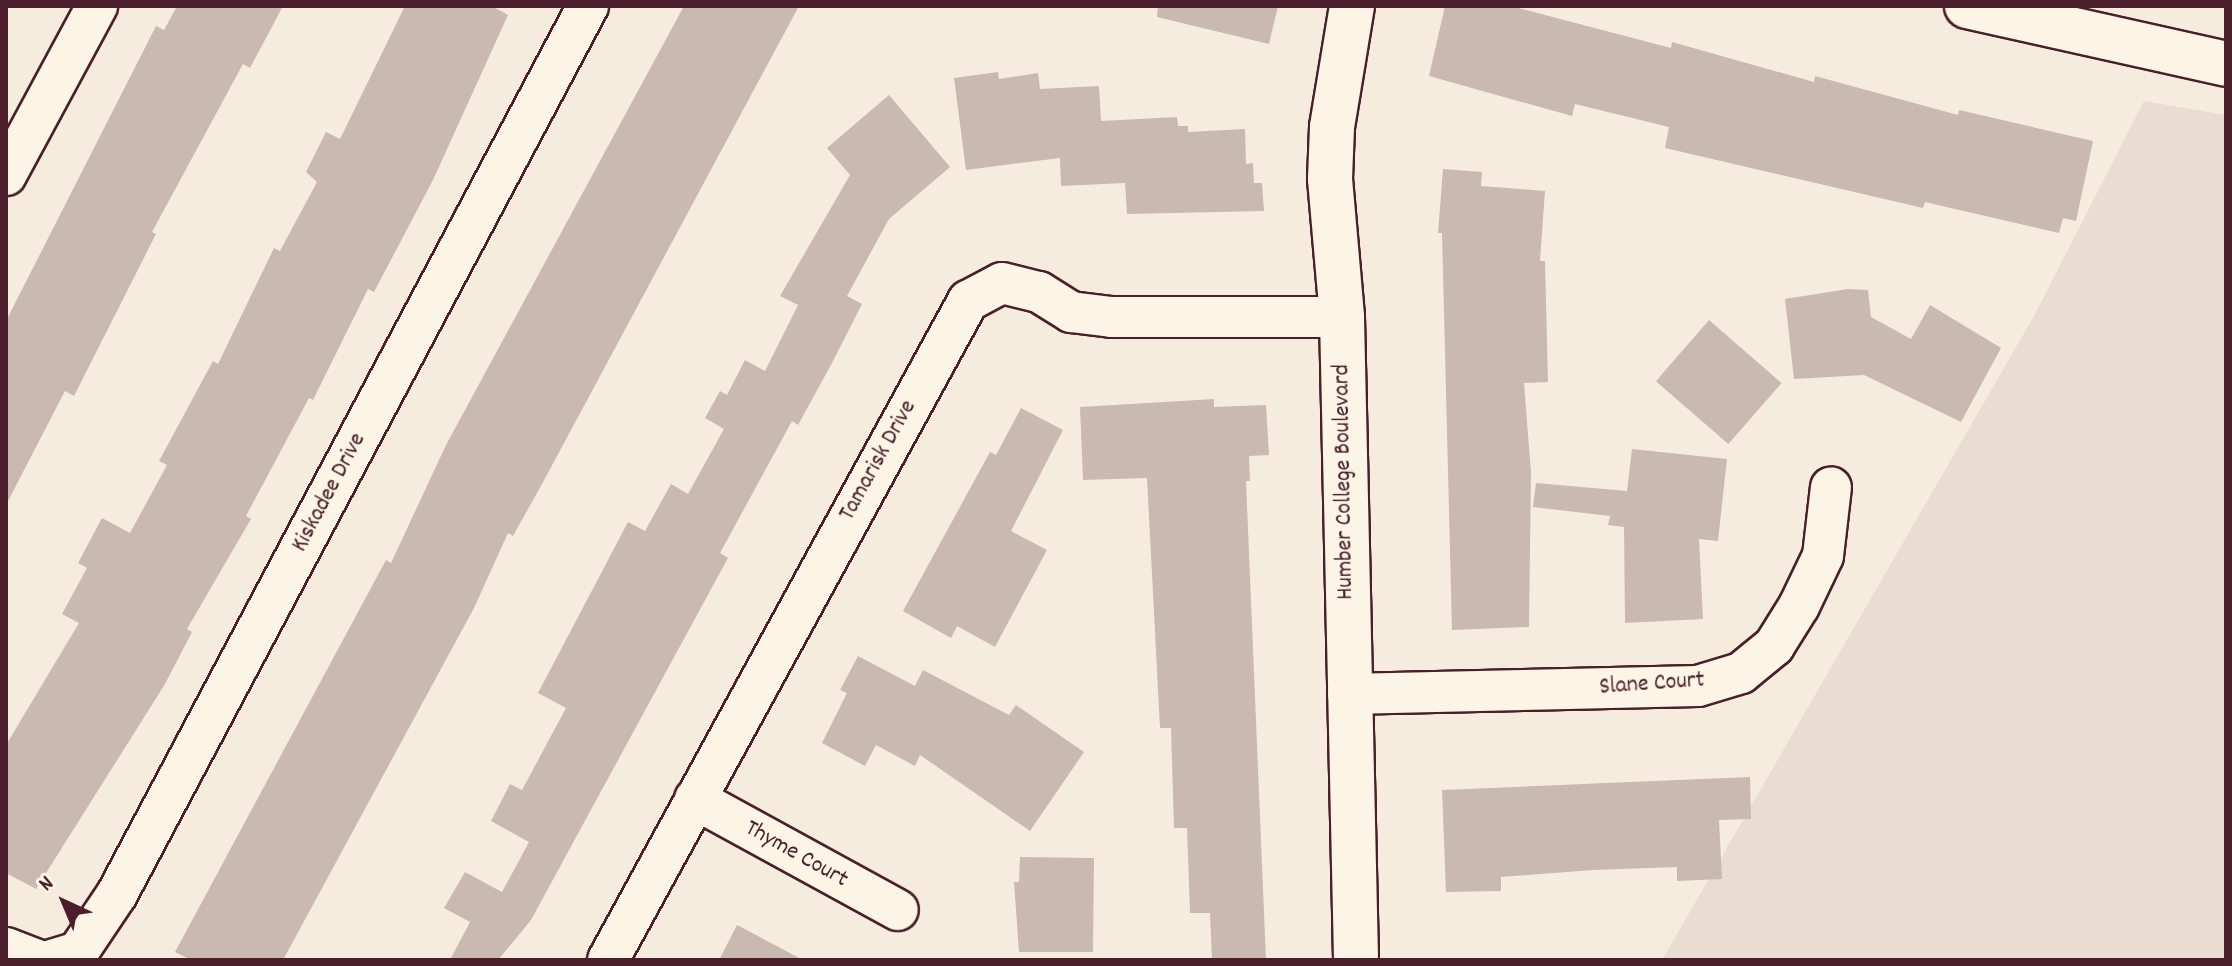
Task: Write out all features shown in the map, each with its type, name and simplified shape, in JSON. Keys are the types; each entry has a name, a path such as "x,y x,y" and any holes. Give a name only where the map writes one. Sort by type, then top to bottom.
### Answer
{"street":[{"path":"6,175 97,6"},
{"name":"Kiskadee Drive","path":"52,960 78,952 117,894 588,6"},
{"name":"Humber College Boulevard","path":"1352,6 1332,127 1330,179 1342,317 1356,960"},
{"path":"1967,6 2226,64"},
{"name":"Tamarisk Drive","path":"608,960 968,301 1002,283 1039,292 1071,312 1112,317 1342,317"},
{"name":"Slane Court","path":"1348,694 1698,686 1741,673 1774,646 1799,606 1823,556 1831,487"},
{"name":"Thyme Court","path":"695,799 898,910"},
{"path":"6,948 38,960"}],"shaded area":[{"path":"2144,101 2226,115 2226,960 1662,960 2034,316"}],"building":[{"path":"177,6 283,6 250,68 243,64 152,232 156,234 74,396 65,391 6,505 6,321 156,26 164,30"},
{"path":"405,6 492,6 508,15 433,180 374,292 368,289 313,400 309,398 246,516 251,519 187,629 192,632 165,684 36,889 6,873 6,745 79,623 62,614 87,568 78,563 102,518 130,533 167,465 159,461 213,361 218,364 274,248 280,251 317,182 306,172 326,132 340,139"},
{"path":"684,6 799,6 542,484 513,536 508,533 474,608 283,960 191,960 175,952 386,560 391,563 446,445"},
{"path":"1158,6 1278,6 1269,44 1157,17"},
{"path":"1445,6 1511,6 1671,48 1672,42 1814,82 1815,76 1958,115 1959,110 2093,141 2076,221 2063,218 2059,233 1925,202 1923,208 1665,148 1669,127 1575,104 1572,116 1429,76"},
{"path":"998,72 999,79 1038,73 1040,89 1099,86 1101,121 1177,117 1178,126 1188,126 1188,132 1245,129 1246,164 1253,163 1254,183 1262,183 1264,211 1127,214 1125,183 1061,186 1060,158 966,170 954,78"},
{"path":"889,95 950,167 889,219 847,296 862,304 832,363 798,425 792,421 720,553 728,558 531,920 498,960 450,960 470,922 444,908 465,872 502,892 529,842 491,821 510,784 522,790 566,708 538,693 628,522 645,531 671,484 688,494 724,429 705,418 720,391 727,395 745,360 765,371 798,305 780,296 850,175 827,148"},
{"path":"1443,169 1482,172 1481,186 1545,191 1540,261 1545,261 1548,382 1524,383 1531,473 1529,627 1452,630 1442,233 1438,233"},
{"path":"1848,289 1868,290 1871,317 1911,339 1930,305 2001,348 1961,422 1864,375 1794,379 1785,299"},
{"path":"1709,320 1781,383 1728,444 1656,381"},
{"path":"1214,399 1214,407 1266,405 1269,455 1249,456 1250,481 1246,481 1266,960 1212,960 1210,913 1190,913 1187,828 1174,828 1171,728 1160,728 1147,478 1083,480 1080,407"},
{"path":"1021,408 1063,430 1011,531 1047,550 995,647 957,626 951,638 903,611 990,452 996,455"},
{"path":"1632,449 1727,459 1718,541 1699,539 1703,619 1625,623 1624,527 1608,525 1610,516 1533,507 1536,483 1627,491"},
{"path":"858,656 915,686 923,670 1009,715 1016,705 1084,752 1030,831 920,755 915,766 876,745 865,766 822,743 847,693 840,690"},
{"path":"1750,777 1751,819 1719,820 1722,879 1677,881 1677,867 1593,870 1501,877 1501,891 1446,892 1442,790"},
{"path":"1020,857 1094,858 1093,952 1019,952 1014,882 1019,882"},
{"path":"737,925 803,960 719,960"}]}
